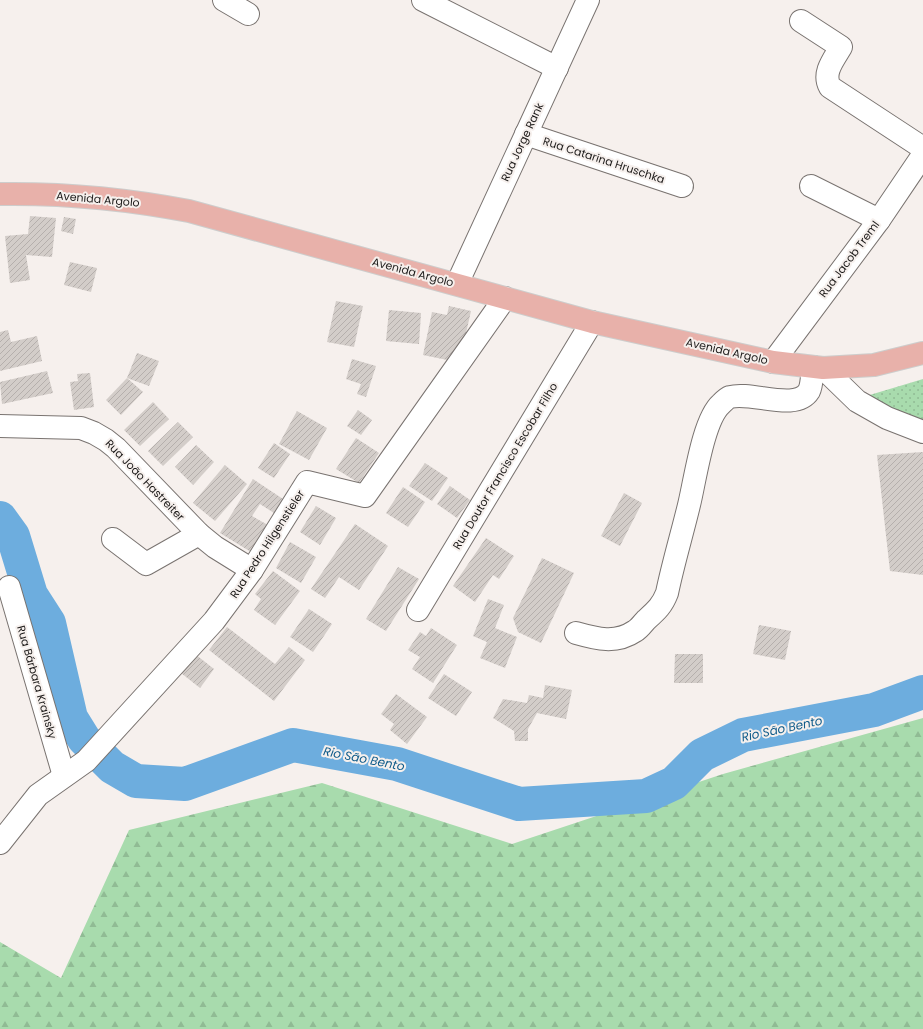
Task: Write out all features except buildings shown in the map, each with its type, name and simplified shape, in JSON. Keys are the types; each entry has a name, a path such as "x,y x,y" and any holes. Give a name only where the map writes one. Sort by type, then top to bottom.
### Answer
{"main road":[{"name":"Avenida Argolo","path":"0,194 92,197 151,204 234,223 592,322 773,362 818,367 874,366 923,353"}],"street":[{"path":"224,0 248,14"},
{"path":"423,0 557,68"},
{"name":"Rua Jorge Rank","path":"457,284 588,0"},
{"path":"801,21 841,47 827,75 826,80 830,87 923,148"},
{"name":"Rua Catarina Hruschka","path":"526,134 682,186"},
{"name":"Rua Jacob Treml","path":"773,362 879,220 923,155"},
{"path":"811,186 879,220"},
{"name":"Rua Pedro Hilgenstieler","path":"0,843 38,795 86,761 105,742 214,621 252,570 307,482 365,496 505,298"},
{"name":"Rua Doutor Francisco Escobar Filho","path":"418,610 592,322"},
{"path":"576,633 600,639 621,640 655,614 662,604 667,594 690,503 693,480 708,426 717,408 729,397 746,395 778,400 794,400 803,397 810,389 818,367 856,401 887,418 923,432"},
{"name":"Rua João Hastreiter","path":"0,426 81,428 94,432 116,448 199,534 252,570"},
{"path":"113,539 146,564 199,534"},
{"name":"Rua Bárbara Krainsky","path":"9,587 64,776"}],"green space":[{"path":"923,379 923,424 863,397"},
{"path":"923,718 923,1029 0,1029 0,942 61,978 129,830 322,783 512,844 723,774"}],"waterway":[{"name":"Rio São Bento","path":"0,518 13,536 31,595 49,623 71,718 84,739 112,767 136,781 185,784 293,745 397,764 519,804 646,796 674,783 702,755 743,735 874,710 923,692"}]}
